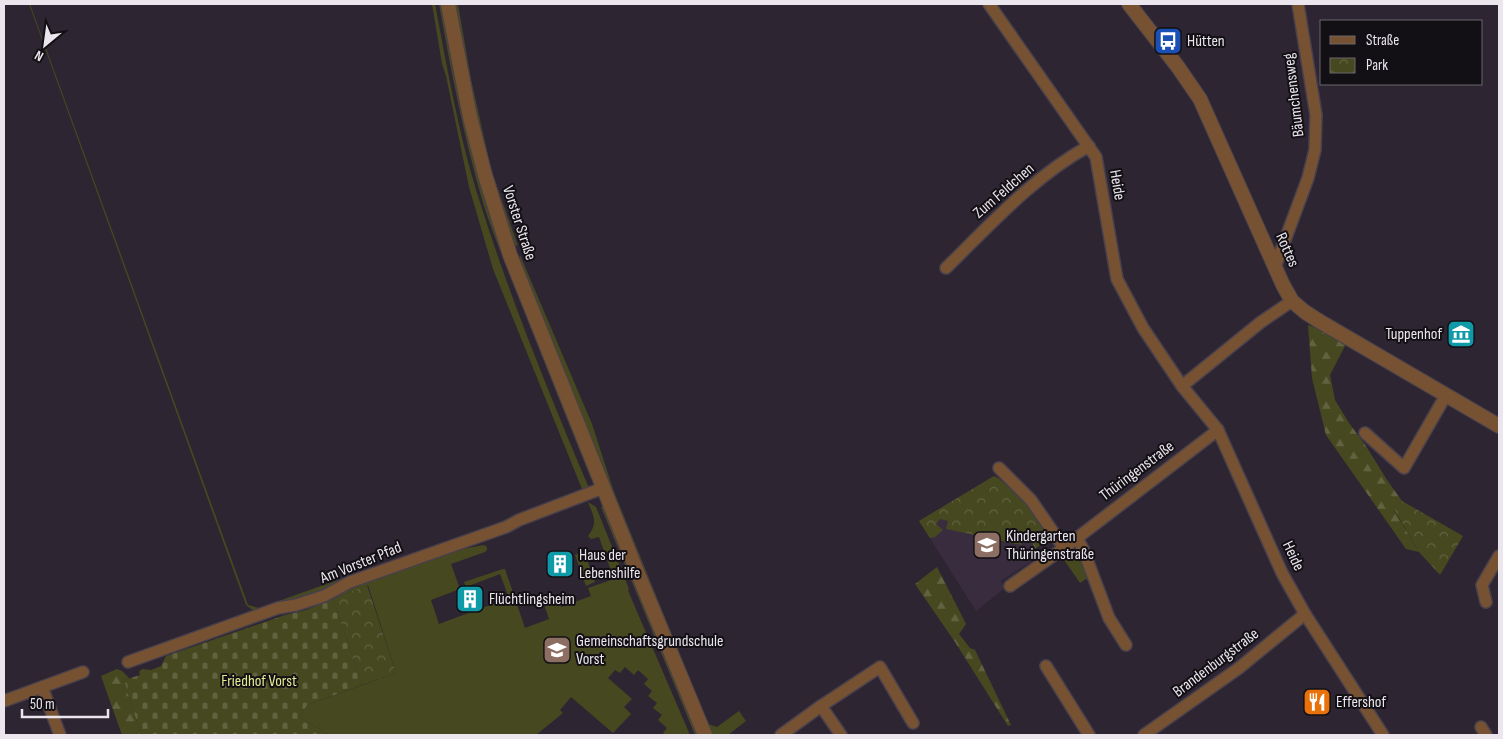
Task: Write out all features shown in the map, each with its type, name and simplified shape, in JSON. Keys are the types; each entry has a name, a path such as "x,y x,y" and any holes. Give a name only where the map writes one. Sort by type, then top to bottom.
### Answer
{"street":[{"name":"Vorster Straße","path":"448,4 470,117 510,256 705,735"},
{"name":"Heide","path":"989,4 1096,157 1117,279 1142,328 1182,386 1218,430 1282,573 1305,614 1383,735"},
{"name":"Rottes","path":"1129,4 1178,66 1200,99 1292,301 1319,321 1499,426"},
{"name":"Bäumchensweg","path":"1275,267 1308,178 1315,150 1316,115 1298,4"},
{"name":"Zum Feldchen","path":"946,268 980,233 1025,192 1073,155 1089,146"},
{"path":"1182,386 1261,322 1292,301"},
{"path":"1365,433 1404,468 1446,395"},
{"name":"Thüringenstraße","path":"1010,586 1064,548 1218,430"},
{"path":"1000,468 1031,500 1064,548"},
{"name":"Am Vorster Pfad","path":"128,662 278,608 296,605 324,596 350,582 506,528 519,520 603,488"},
{"path":"1076,538 1083,549 1109,618 1126,645"},
{"path":"1486,602 1482,585 1499,556"},
{"name":"Brandenburgstraße","path":"1144,735 1239,668 1305,614"},
{"path":"1046,666 1089,735"},
{"path":"781,735 880,667 913,723"},
{"path":"4,701 83,672"},
{"path":"42,687 60,735"},
{"path":"821,706 841,735"}],"shaded area":[{"name":"Kindergarten Thüringenstraße","path":"994,476 1027,503 1050,538 1030,552 1035,559 1001,581 1005,588 976,611 919,521"}],"green space":[{"path":"29,4 248,605 259,608 495,524 582,489 493,269 469,187 442,64 432,4 435,4 464,146 489,230 529,342 589,488 584,493 293,601 254,611 246,605"},
{"path":"439,4 442,4 457,87 474,157 505,256 503,258 483,203 470,154"},
{"path":"454,4 458,4 471,79 491,169 518,246 515,245 489,170 475,113"},
{"path":"520,255 592,424 613,489 708,724 717,727 739,711 746,721 728,735 711,735 519,259"},
{"path":"507,260 593,478 591,479 504,261"},
{"path":"1308,325 1346,344 1330,375 1335,400 1402,501 1394,510 1419,552 1406,549 1326,435 1312,378"},
{"path":"994,476 1027,503 1050,538 1035,549 1031,539 1023,537 1021,545 992,539 983,547 980,547 975,535 946,529 948,521 940,519 936,524 943,530 935,537 930,538 919,521"},
{"path":"1402,501 1463,536 1440,575 1419,552 1394,509"},
{"name":"Gemeinschaftsgrundschule Vorst","path":"588,502 596,507 632,600 690,735 666,735 663,733 667,728 658,720 662,715 653,708 657,703 648,696 652,691 644,684 648,679 638,670 634,675 625,667 620,673 615,670 608,678 632,699 624,707 631,714 613,733 571,697 560,710 563,713 536,735 329,735 300,717 307,705 396,673 368,585 333,599 332,597 366,581 452,551 484,545 487,547 485,552 451,564 460,589 431,600 439,624 509,598 500,574 466,587 464,582 505,569 525,628 549,619 544,604 558,599 561,607 591,596 588,588 614,579 599,537 591,539 588,536 593,527 594,520"},
{"path":"604,506 697,735 695,735 601,507"},
{"path":"1075,548 1081,555 1089,577 1080,583 1062,557"},
{"path":"584,551 595,582 586,586 575,555"},
{"path":"937,567 966,624 959,634 970,648 975,650 1011,725 1008,726 955,642 915,584"},
{"path":"367,585 396,673 362,685 333,599"},
{"name":"Friedhof Vorst","path":"333,599 362,685 307,705 300,717 329,735 141,735 124,680 140,675 139,672 142,669 151,670 161,666 166,656 285,615 306,610"},
{"path":"117,669 129,678 124,680 141,735 122,735 101,676"}],"place":[{"name":"Hütten","path":"1168,41"},
{"name":"Tuppenhof","path":"1461,334"},
{"name":"Kindergarten Thüringenstraße","path":"987,545"},
{"name":"Haus der Lebenshilfe","path":"560,564"},
{"name":"Flüchtlingsheim","path":"470,599"},
{"name":"Gemeinschaftsgrundschule Vorst","path":"557,650"},
{"name":"Effershof","path":"1317,702"}]}
